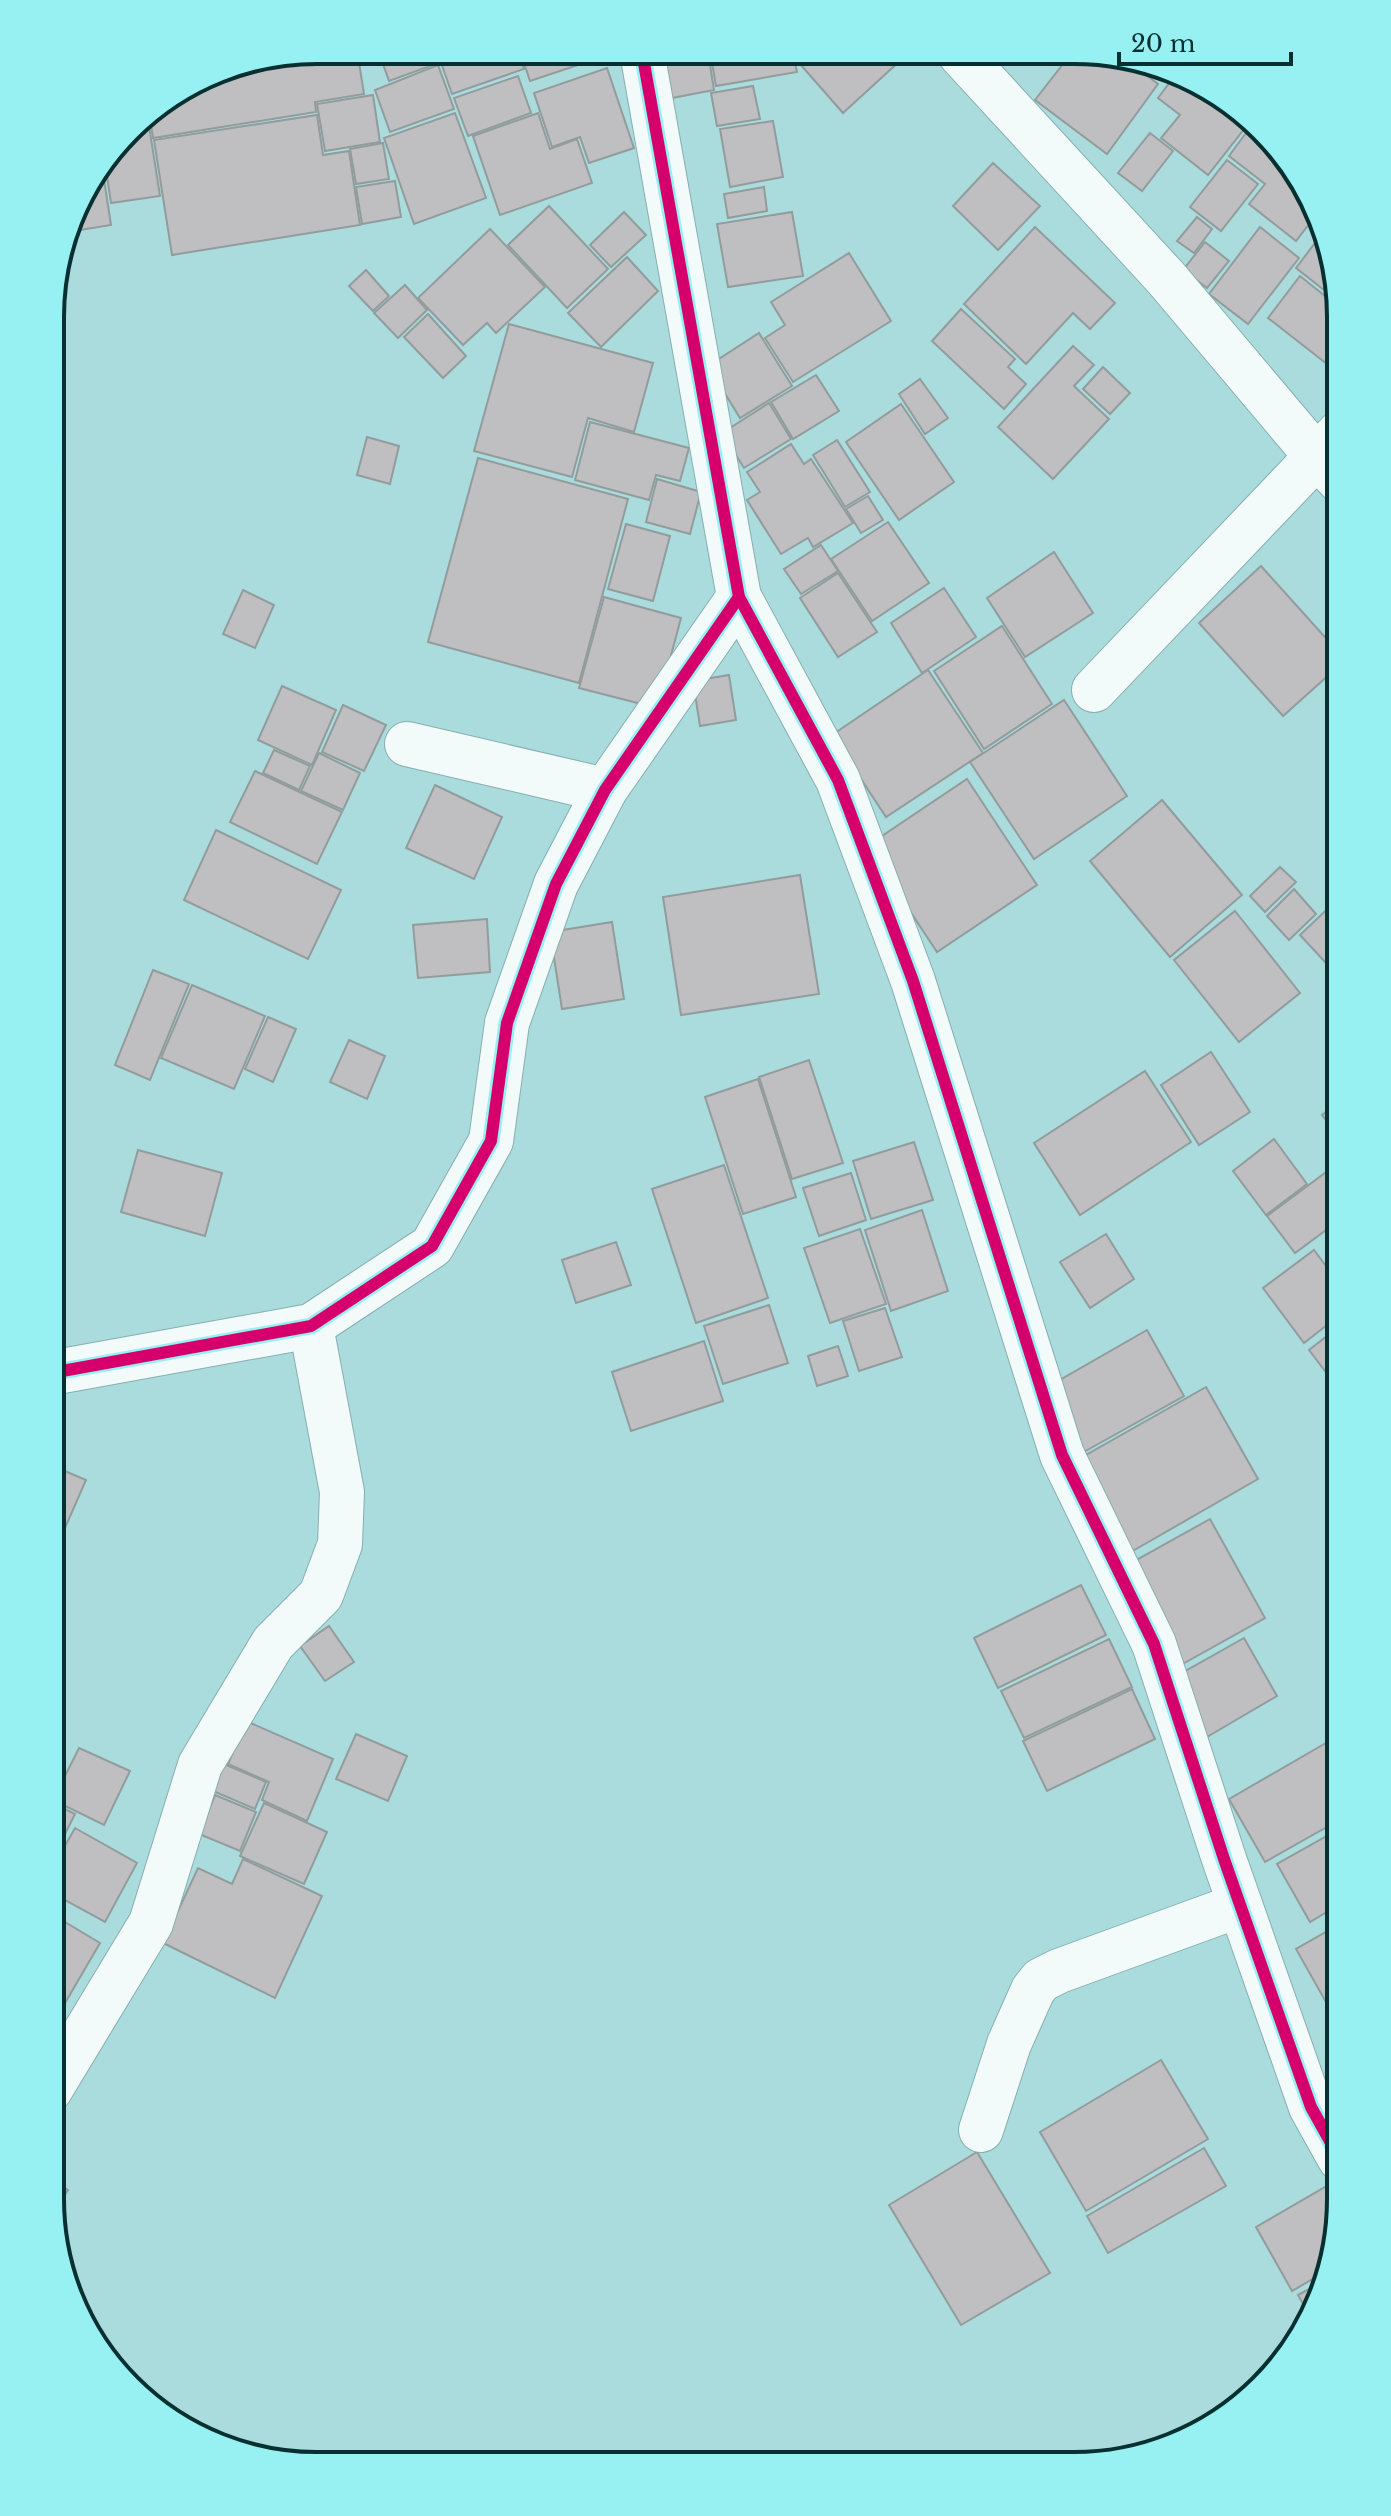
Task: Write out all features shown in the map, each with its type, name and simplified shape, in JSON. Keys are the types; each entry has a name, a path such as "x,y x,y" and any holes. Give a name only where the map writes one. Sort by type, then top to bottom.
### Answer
{"street":[{"path":"969,64 1327,450"},
{"path":"644,65 739,597 838,780 913,981 1062,1455 1154,1644 1240,1905 1311,2107 1326,2134"},
{"path":"1094,690 1327,463"},
{"path":"64,1371 311,1326 432,1246 491,1141 507,1023 556,884 605,790 739,597"},
{"path":"407,744 605,790"},
{"path":"64,2067 151,1923 200,1765 273,1643 321,1595 340,1544 342,1492 311,1326"},
{"path":"981,2130 1009,2044 1033,1990 1041,1980 1240,1905"}],"building":[{"path":"710,64 714,90 672,98 666,65"},
{"path":"712,64 795,64 797,72 716,86"},
{"path":"800,64 896,64 843,113"},
{"path":"1063,64 1124,69 1145,74 1158,84 1107,154 1035,100"},
{"path":"300,65 359,65 364,94 315,102 316,112 153,138 151,126 190,98 220,83 267,69"},
{"path":"383,65 434,65 389,81"},
{"path":"438,65 454,109 390,132 375,90"},
{"path":"442,65 523,65 524,69 452,94"},
{"path":"525,65 579,65 530,81"},
{"path":"607,68 634,148 589,163 580,137 552,147 534,93"},
{"path":"518,76 531,113 468,136 454,98"},
{"path":"1169,83 1215,107 1244,130 1208,175 1161,138 1180,115 1158,98"},
{"path":"753,86 760,119 717,126 711,93"},
{"path":"373,95 380,142 325,151 317,104"},
{"path":"455,113 486,198 414,224 384,138"},
{"path":"538,113 550,149 577,139 592,183 500,215 473,136"},
{"path":"317,115 323,155 349,151 360,225 172,255 154,140"},
{"path":"773,121 783,177 730,187 720,129"},
{"path":"149,128 160,196 111,203 107,176"},
{"path":"1246,132 1264,150 1284,176 1309,224 1296,241 1249,204 1265,184 1229,156"},
{"path":"1150,133 1173,151 1142,191 1118,173"},
{"path":"383,143 389,179 356,184 350,149"},
{"path":"1227,160 1258,184 1221,231 1190,207"},
{"path":"993,163 1040,206 998,250 953,206"},
{"path":"104,180 111,225 79,230"},
{"path":"395,181 401,217 362,224 356,187"},
{"path":"764,187 767,211 728,218 724,194"},
{"path":"549,206 608,269 567,308 508,245"},
{"path":"624,212 646,235 611,267 590,245"},
{"path":"792,212 803,276 728,287 717,224"},
{"path":"1197,217 1212,229 1194,253 1177,241"},
{"path":"1035,227 1115,303 1090,329 1073,313 1026,364 964,304"},
{"path":"1260,227 1299,258 1248,324 1209,294"},
{"path":"490,229 545,287 496,333 487,323 463,345 418,298"},
{"path":"1205,242 1229,261 1207,288 1183,270"},
{"path":"1316,242 1325,291 1296,268"},
{"path":"849,253 891,321 793,382 765,338 785,325 771,302"},
{"path":"627,257 658,291 601,347 568,313"},
{"path":"366,270 389,296 373,311 349,286"},
{"path":"1300,276 1326,296 1327,364 1268,318"},
{"path":"405,285 427,310 398,338 374,313"},
{"path":"961,309 1015,359 1008,367 1026,384 1004,409 932,341"},
{"path":"428,314 466,356 443,378 404,337"},
{"path":"509,324 653,363 634,432 588,418 572,477 474,451"},
{"path":"759,333 792,386 740,418 708,366"},
{"path":"1073,346 1094,365 1074,386 1109,419 1053,479 998,427"},
{"path":"1103,367 1130,393 1110,414 1083,389"},
{"path":"816,375 839,411 793,439 771,402"},
{"path":"920,379 948,418 925,434 899,394"},
{"path":"769,403 791,439 744,468 722,433"},
{"path":"901,404 954,482 899,520 846,442"},
{"path":"590,422 689,448 680,481 656,475 649,500 575,480"},
{"path":"367,437 399,446 390,484 357,475"},
{"path":"837,440 870,492 845,507 813,455"},
{"path":"791,444 804,464 811,459 853,523 813,547 808,538 781,554 747,500 760,492 747,472"},
{"path":"478,458 628,499 579,683 428,642"},
{"path":"657,479 701,492 690,534 646,522"},
{"path":"868,496 883,520 861,533 846,509"},
{"path":"888,522 929,583 872,621 831,559"},
{"path":"626,524 670,536 653,601 608,589"},
{"path":"821,545 838,571 801,594 784,569"},
{"path":"1054,552 1093,613 1025,657 987,598"},
{"path":"1261,566 1327,639 1327,677 1283,716 1199,623"},
{"path":"838,573 877,632 838,657 800,598"},
{"path":"944,588 976,637 922,673 891,623"},
{"path":"243,590 274,605 255,648 223,634"},
{"path":"604,597 681,618 657,708 579,688"},
{"path":"1002,626 1052,704 984,749 934,671"},
{"path":"928,670 983,753 886,817 832,735"},
{"path":"729,675 736,720 700,726 693,681"},
{"path":"282,686 336,710 312,765 258,740"},
{"path":"1064,700 1127,796 1034,859 970,762"},
{"path":"343,705 386,725 364,771 322,752"},
{"path":"274,750 310,766 299,790 263,773"},
{"path":"319,753 360,773 343,810 301,791"},
{"path":"255,771 342,812 317,864 230,822"},
{"path":"967,779 1037,885 937,952 867,846"},
{"path":"435,785 502,817 474,879 406,848"},
{"path":"1162,800 1242,895 1170,957 1090,861"},
{"path":"216,830 341,890 308,959 184,900"},
{"path":"1280,867 1296,882 1265,912 1250,896"},
{"path":"800,875 819,994 681,1015 663,897"},
{"path":"1294,889 1316,914 1289,940 1267,916"},
{"path":"1327,910 1327,962 1326,963 1300,935"},
{"path":"1235,911 1300,993 1239,1042 1174,960"},
{"path":"487,919 490,972 418,978 413,925"},
{"path":"612,922 624,999 562,1009 550,932"},
{"path":"153,970 189,984 150,1080 115,1065"},
{"path":"192,985 265,1016 234,1089 161,1058"},
{"path":"268,1017 296,1029 273,1082 245,1069"},
{"path":"349,1040 385,1056 367,1099 330,1082"},
{"path":"1211,1052 1250,1112 1199,1145 1161,1085"},
{"path":"809,1060 843,1163 792,1179 759,1077"},
{"path":"1145,1071 1191,1142 1080,1215 1034,1143"},
{"path":"758,1079 796,1197 743,1214 705,1097"},
{"path":"1274,1139 1307,1184 1266,1215 1233,1171"},
{"path":"914,1142 933,1200 871,1219 853,1161"},
{"path":"138,1150 222,1173 205,1236 121,1212"},
{"path":"724,1165 768,1298 696,1323 652,1189"},
{"path":"1327,1172 1327,1230 1295,1253 1267,1216"},
{"path":"851,1173 866,1220 819,1236 803,1188"},
{"path":"922,1210 948,1291 891,1311 865,1230"},
{"path":"860,1229 886,1304 830,1323 804,1248"},
{"path":"1106,1234 1134,1279 1090,1308 1060,1262"},
{"path":"616,1242 631,1285 576,1303 562,1260"},
{"path":"1314,1250 1326,1267 1326,1325 1304,1343 1263,1288"},
{"path":"769,1305 788,1363 723,1384 704,1326"},
{"path":"885,1308 902,1357 859,1371 843,1321"},
{"path":"1147,1330 1184,1396 1082,1453 1046,1388"},
{"path":"1326,1336 1326,1373 1309,1350"},
{"path":"704,1341 723,1401 631,1431 612,1372"},
{"path":"838,1346 848,1376 817,1386 808,1356"},
{"path":"1206,1387 1258,1479 1131,1552 1079,1459"},
{"path":"64,1471 86,1480 64,1530"},
{"path":"1210,1519 1265,1618 1179,1666 1124,1567"},
{"path":"1081,1585 1106,1635 998,1688 974,1638"},
{"path":"329,1626 354,1662 325,1681 300,1646"},
{"path":"1244,1638 1277,1696 1207,1737 1173,1678"},
{"path":"1109,1639 1132,1687 1024,1738 1001,1691"},
{"path":"1132,1689 1155,1739 1047,1791 1023,1741"},
{"path":"246,1721 333,1759 307,1821 262,1800 269,1782 228,1764"},
{"path":"356,1734 407,1756 388,1801 336,1779"},
{"path":"1326,1743 1326,1827 1265,1862 1229,1799"},
{"path":"79,1748 130,1771 104,1825 64,1805 64,1778"},
{"path":"224,1764 266,1782 255,1809 213,1791"},
{"path":"215,1795 256,1812 240,1851 199,1834"},
{"path":"264,1803 327,1832 304,1884 240,1856"},
{"path":"64,1809 75,1814 64,1836"},
{"path":"75,1828 137,1863 105,1922 64,1900 64,1847"},
{"path":"1326,1836 1326,1912 1310,1922 1277,1864"},
{"path":"243,1859 322,1896 275,1998 163,1943 198,1868 232,1884"},
{"path":"64,1921 100,1943 64,2002"},
{"path":"1326,1932 1326,2002 1296,1949"},
{"path":"1161,2060 1208,2139 1086,2211 1040,2132"},
{"path":"1204,2148 1226,2186 1108,2253 1087,2216"},
{"path":"977,2152 1050,2273 961,2325 889,2205"},
{"path":"1326,2186 1322,2249 1315,2278 1292,2291 1256,2227"},
{"path":"1311,2288 1304,2305 1298,2295"}],"cycle path":[{"path":"644,65 739,597 838,780 913,981 1062,1455 1154,1644 1224,1859 1311,2107 1326,2134"},
{"path":"64,1371 311,1326 432,1246 491,1141 507,1023 556,884 605,790 739,597"}]}
